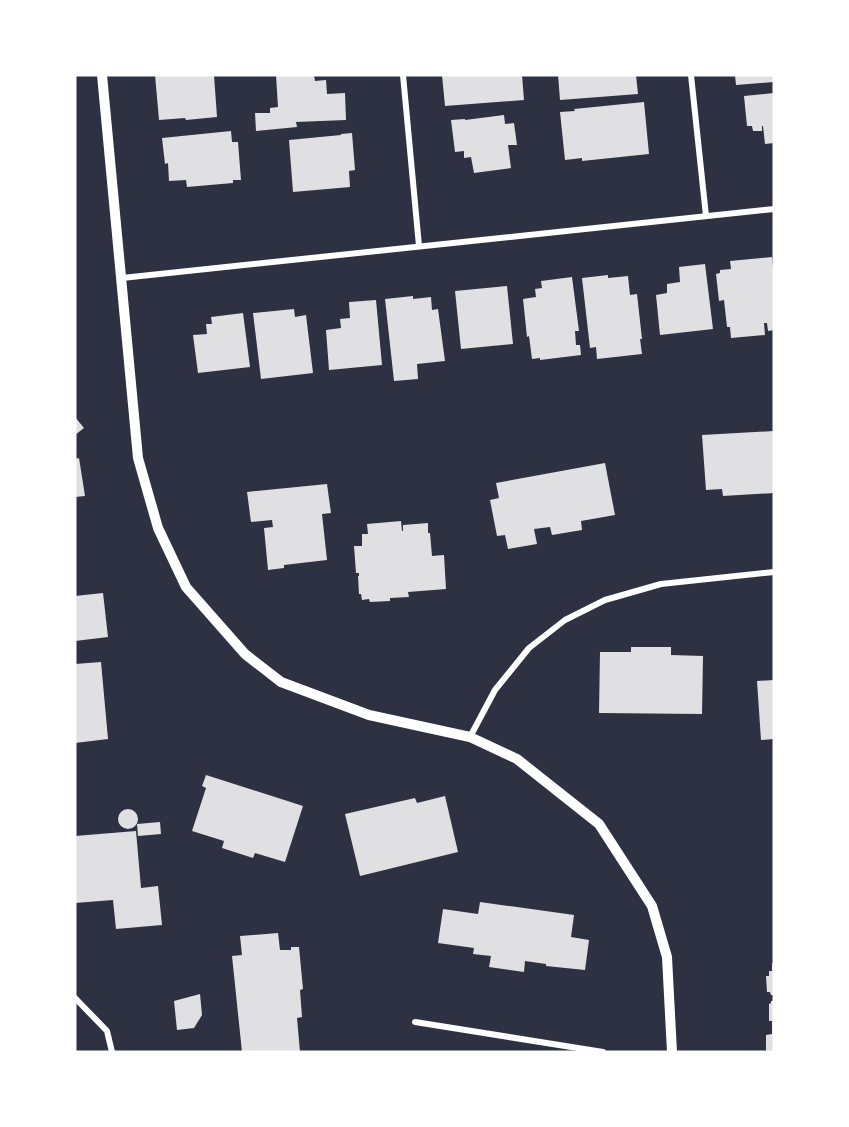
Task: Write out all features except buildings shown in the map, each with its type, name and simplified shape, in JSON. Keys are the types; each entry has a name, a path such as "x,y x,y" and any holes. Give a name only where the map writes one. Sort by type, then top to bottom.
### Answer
{"street":[{"path":"102,75 138,458 158,528 186,587 245,654 281,682 369,715 470,737 518,759 599,824 652,906 667,957 672,1052"},
{"path":"403,75 419,246"},
{"path":"691,75 706,216"},
{"path":"122,278 774,209"},
{"path":"470,737 495,690 529,648 565,620 605,600 661,584 774,572"},
{"path":"75,998 107,1031 112,1052"},
{"path":"416,1022 603,1052"}]}
